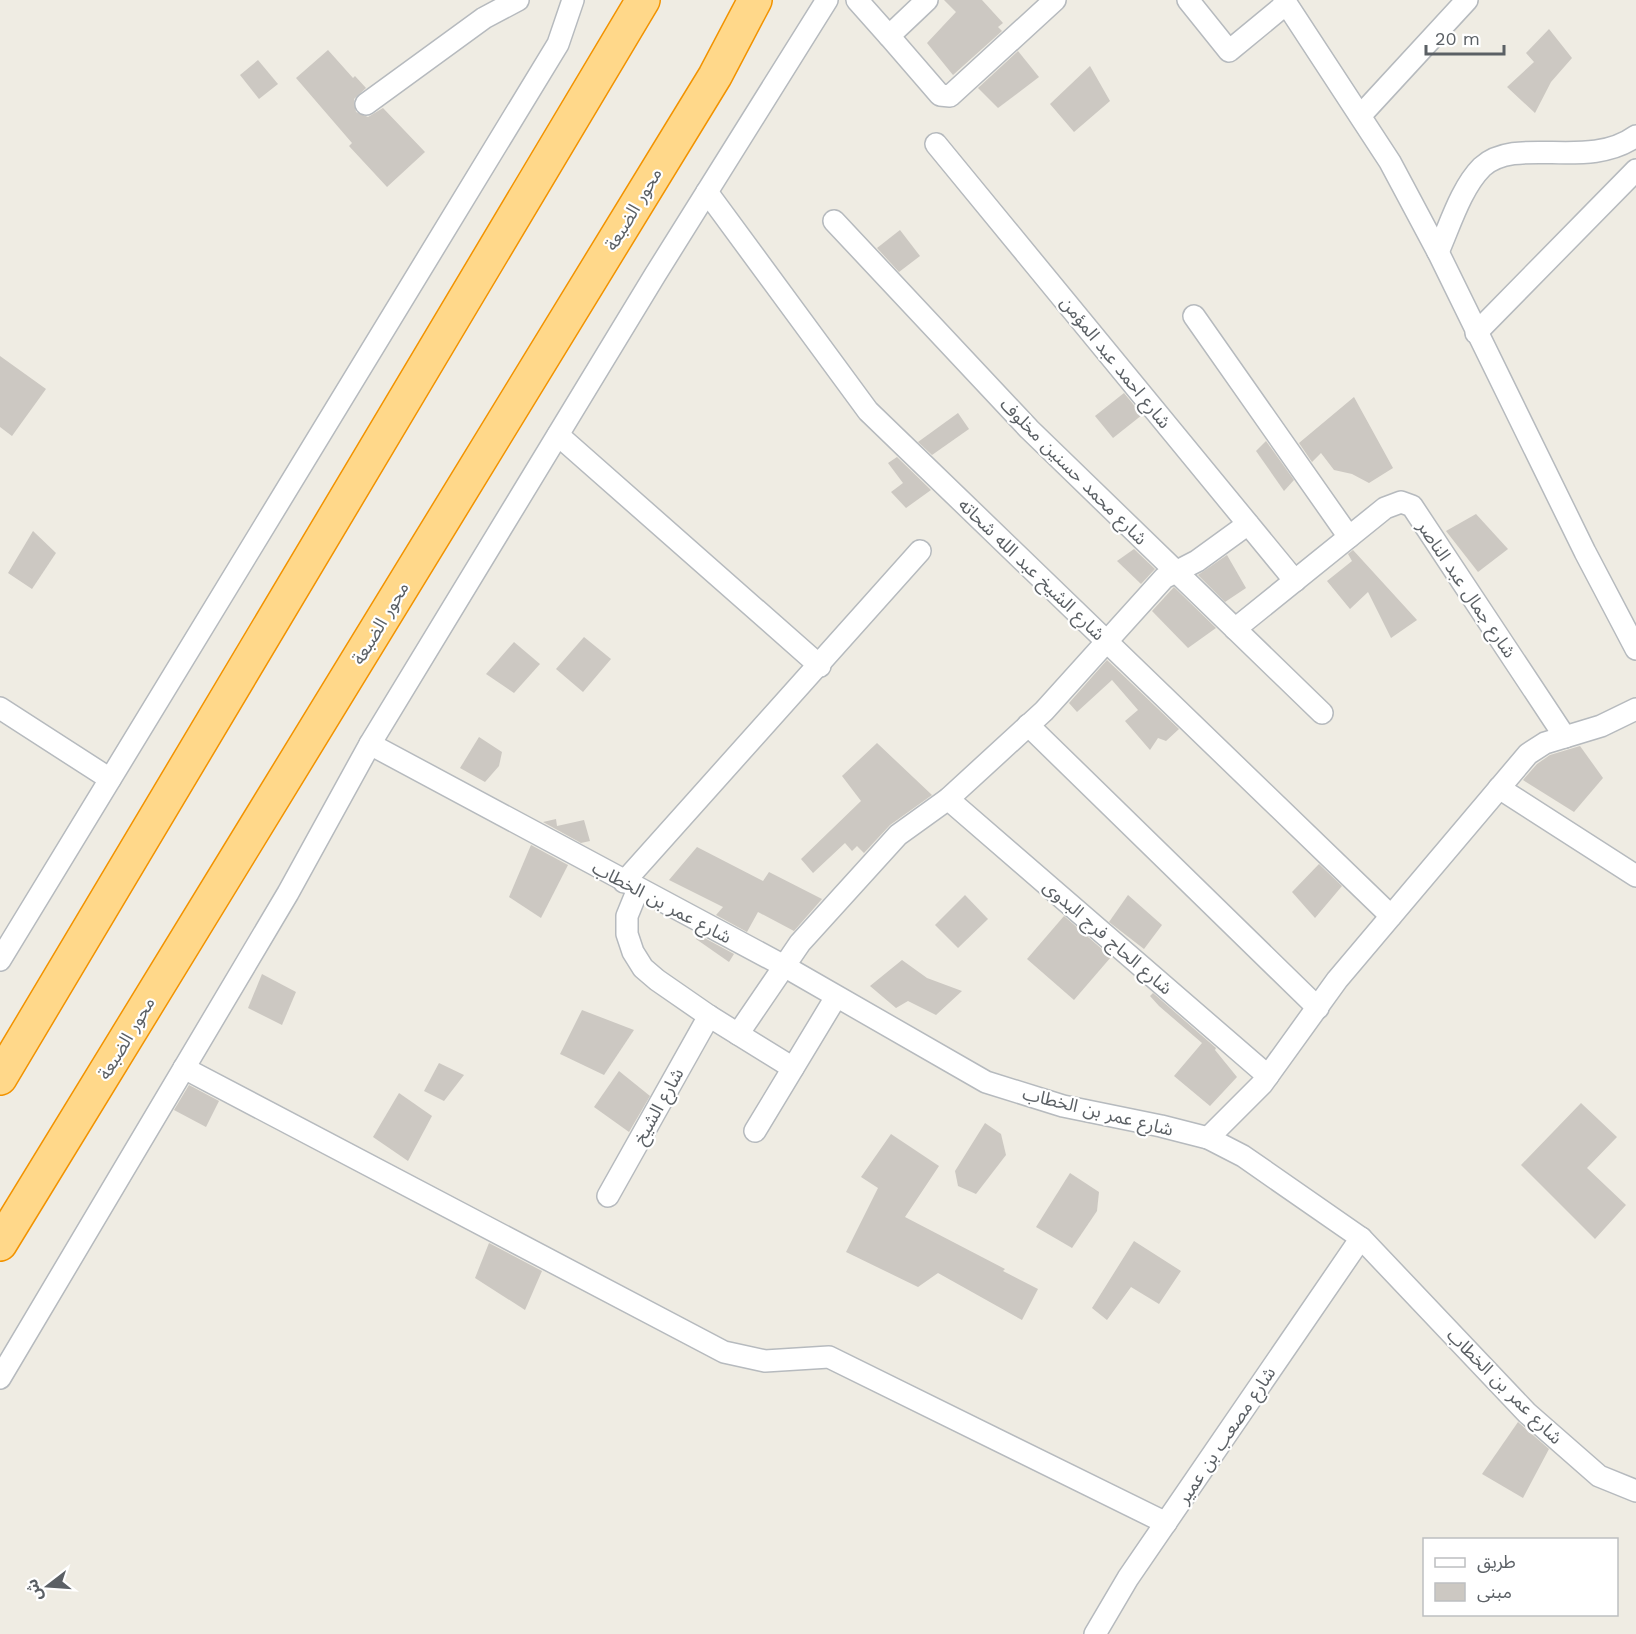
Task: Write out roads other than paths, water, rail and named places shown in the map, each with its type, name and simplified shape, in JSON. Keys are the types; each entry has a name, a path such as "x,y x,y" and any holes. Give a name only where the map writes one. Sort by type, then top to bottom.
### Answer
{"highway":[{"path":"0,1078 643,0"},
{"name":"محور الضبعة","path":"0,1244 715,76 755,0"}],"street":[{"path":"366,104 484,18 518,0"},
{"path":"0,960 558,44 573,0"},
{"path":"0,1378 288,892 370,744 827,0"},
{"path":"857,0 940,95 950,96 1055,0"},
{"path":"889,36 927,0"},
{"path":"1188,0 1229,51 1285,2 1390,162 1438,252 1476,333 1636,649"},
{"path":"1360,115 1467,0"},
{"path":"1438,252 1468,186 1483,166 1492,160 1515,152 1584,153 1621,144 1636,136"},
{"name":"شارع احمد عبد المؤمن","path":"936,144 1295,581"},
{"path":"1476,333 1636,170"},
{"name":"شارع الشيخ عبد الله شحاته","path":"707,192 868,411 1391,916"},
{"name":"شارع محمد حسنين مخلوف","path":"834,221 1029,429 1322,714"},
{"path":"1194,316 1349,537"},
{"path":"558,435 820,666"},
{"name":"شارع جمال عبد الناصر","path":"1235,629 1349,537 1394,503 1401,502 1412,506 1565,737"},
{"path":"738,1034 784,966 821,918 898,836 948,799 1028,725 1107,642 1156,586 1197,561 1248,524"},
{"path":"793,1068 709,1016 657,981 643,968 633,952 627,934 631,886 921,551"},
{"path":"0,708 110,779"},
{"path":"1208,1138 1268,1076 1337,980 1528,754 1545,743 1601,726 1636,709"},
{"path":"1028,725 1317,1008"},
{"name":"شارع عمر بن الخطاب","path":"370,744 631,886 784,966 986,1082 1063,1106 1208,1138 1244,1156 1361,1238 1527,1413 1599,1476 1636,1491"},
{"path":"1499,788 1636,876"},
{"name":"شارع الحاج فرج البدوى","path":"948,799 1268,1076"},
{"path":"755,1131 836,997"},
{"name":"شارع الشيخ","path":"608,1196 709,1016"},
{"path":"184,1068 724,1352 765,1361 829,1357 1166,1523"},
{"name":"شارع مصعب بن عمير","path":"1095,1634 1128,1578 1361,1238"}]}
